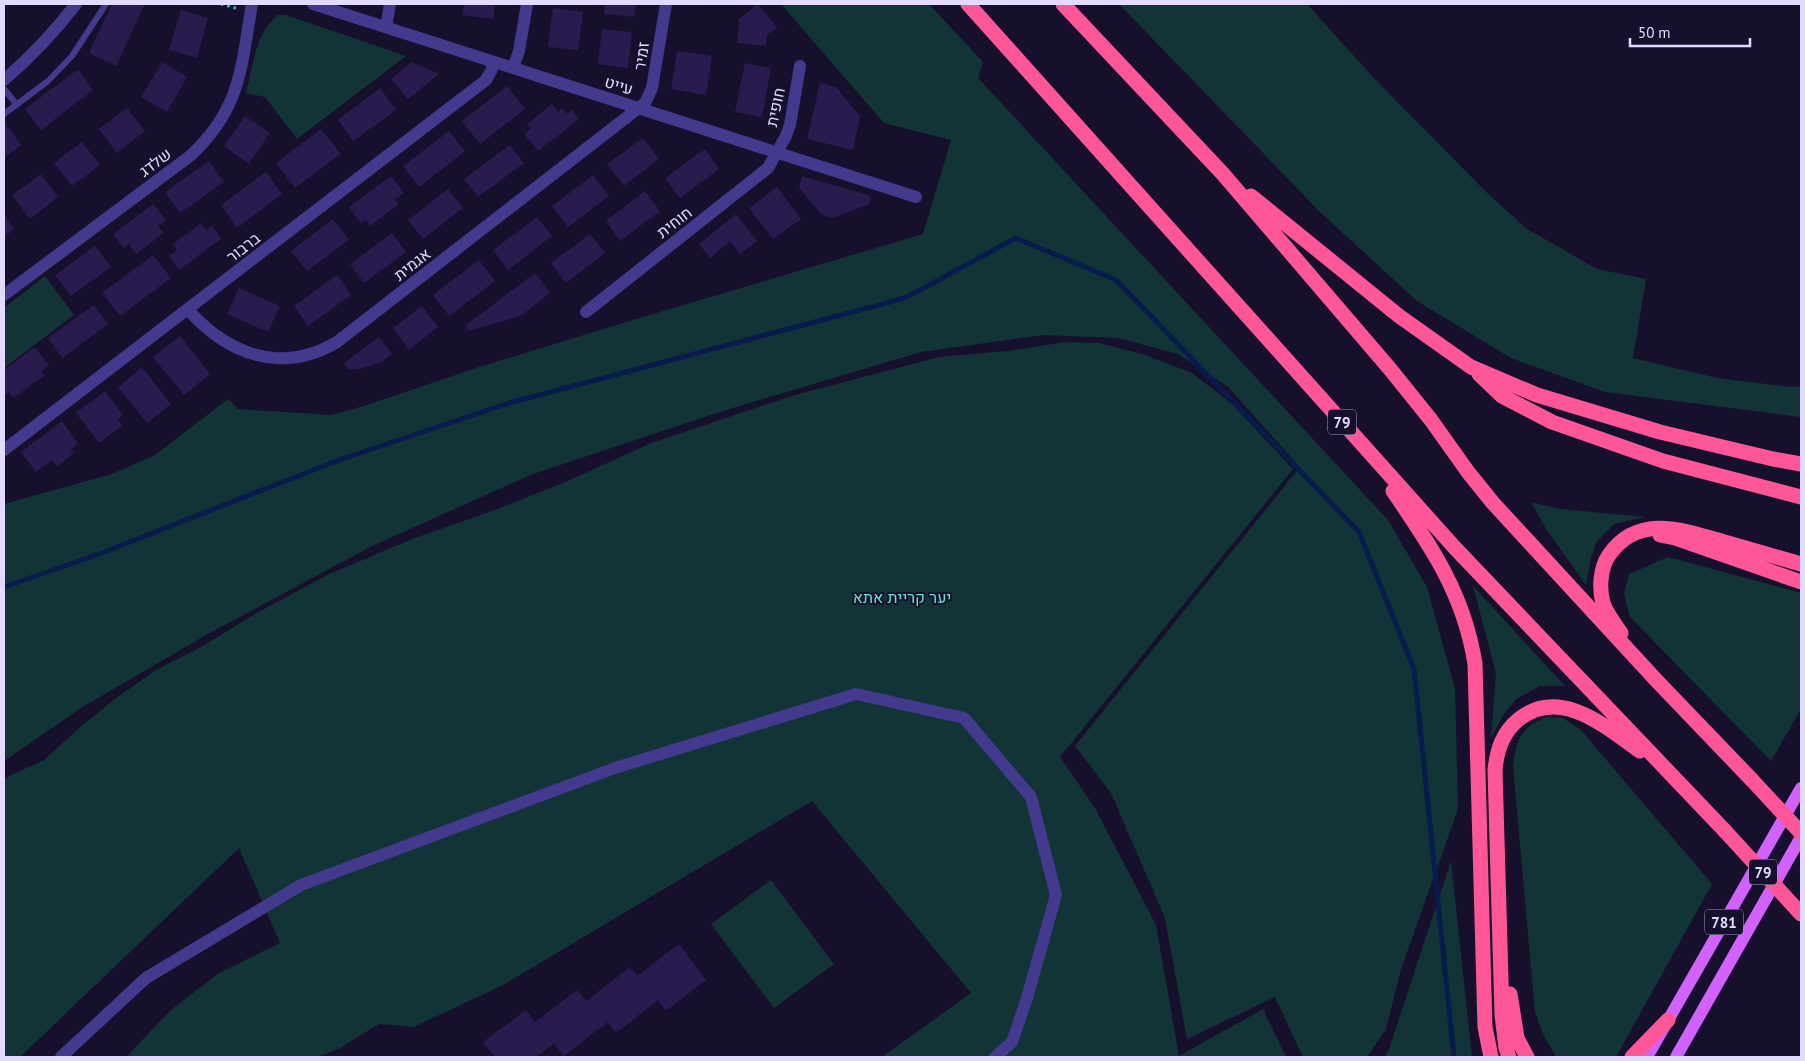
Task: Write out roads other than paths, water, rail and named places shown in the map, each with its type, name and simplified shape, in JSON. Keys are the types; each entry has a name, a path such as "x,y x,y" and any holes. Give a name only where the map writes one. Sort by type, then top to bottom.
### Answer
{"highway":[{"name":"79","path":"968,4 1455,548 1670,772 1801,914"},
{"path":"1063,4 1223,174 1390,369 1431,420 1468,472 1528,543 1801,833"},
{"path":"1223,174 1399,316 1471,367 1502,396 1552,422 1663,461 1801,497"},
{"path":"1471,367 1537,395 1660,432 1801,464"},
{"path":"1360,442 1444,569 1459,602 1472,641 1476,671 1485,1027 1491,1057"},
{"path":"1656,680 1624,638 1603,604 1600,586 1607,558 1616,545 1626,537 1655,528 1678,528 1801,564"},
{"path":"1626,537 1654,534 1675,538 1801,582"},
{"path":"1509,1057 1502,1015 1495,770 1501,741 1517,720 1527,713 1550,706 1562,707 1590,717 1670,772"},
{"path":"1500,931 1517,1038 1527,1057"},
{"path":"1632,1057 1668,1020"}],"main road":[{"name":"781","path":"1647,1057 1801,788"},
{"name":"781","path":"1676,1057 1801,837"}],"street":[{"path":"4,80 28,60 52,35 76,4"},
{"name":"שלדג","path":"4,295 190,156 216,129 234,95 240,73 252,4"},
{"name":"עייט","path":"312,4 916,197"},
{"path":"386,28 390,4"},
{"path":"513,68 519,51 527,4"},
{"name":"זמיר","path":"640,109 650,96 652,88 666,4"},
{"name":"ברבור","path":"4,450 486,80 494,62"},
{"name":"חופית","path":"777,153 790,125 800,66"},
{"name":"אגמית","path":"188,310 215,335 245,352 262,357 282,359 304,356 322,350 345,336 640,109"},
{"name":"חוחית","path":"586,312 761,174 768,168 777,153"},
{"path":"61,1057 146,978 301,885 615,768 856,694 964,718 1031,797 1056,895 1027,998 1012,1042 995,1057"}],"lane":[{"path":"4,114 48,81 72,56 106,4"},
{"path":"4,89 17,105"}],"waterway":[{"path":"4,587 99,554 339,460 509,403 905,298 1016,238 1116,280 1359,532 1414,669 1454,1057"}],"park label":[{"name":"יער קריית אתא","path":"902,597"}]}
